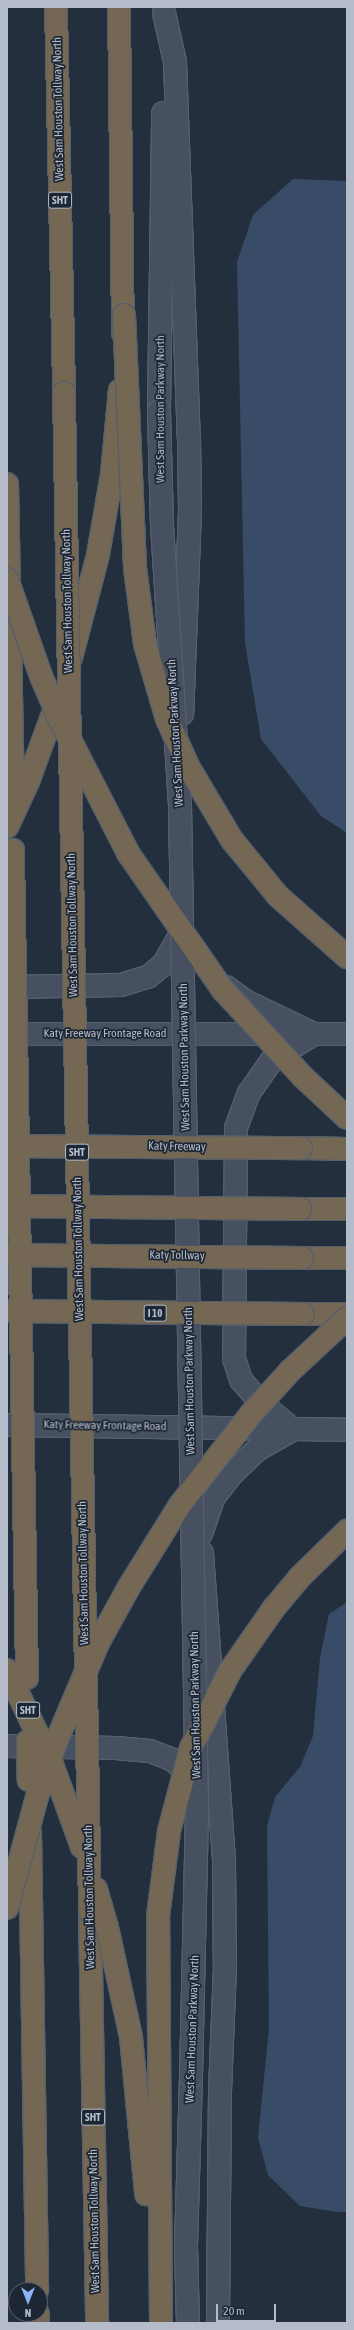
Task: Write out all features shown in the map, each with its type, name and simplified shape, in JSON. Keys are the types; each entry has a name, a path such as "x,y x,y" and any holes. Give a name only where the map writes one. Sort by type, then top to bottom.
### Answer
{"highway":[{"name":"West Sam Houston Tollway North","path":"56,7 97,2323"},
{"path":"119,7 124,315 136,575 145,644 167,719 189,768 232,840 278,896 347,957"},
{"path":"7,827 47,734 91,587 112,474 120,395 124,315"},
{"name":"SHT","path":"7,484 37,2282"},
{"path":"7,579 41,676 59,718 128,853 223,990 303,1077 347,1118"},
{"name":"Katy Freeway","path":"7,1146 301,1148 347,1150"},
{"path":"7,1206 347,1209"},
{"name":"Katy Tollway","path":"7,1254 347,1258"},
{"name":"I 10","path":"7,1311 347,1314"},
{"path":"7,1908 38,1793 56,1742 98,1642 129,1587 180,1505 251,1414 290,1371 347,1318"},
{"path":"161,2323 158,1916 169,1831 191,1748 230,1672 274,1608 300,1577 347,1531"},
{"path":"7,1670 53,1767 76,1828 107,1927 131,2037 138,2092 154,2323"}],"main road":[{"name":"West Sam Houston Parkway North","path":"164,10 159,411 162,526 173,664 180,813 198,1812 186,2246 188,2323"},
{"path":"164,10 174,62 190,510 181,763 175,1034 185,1428 201,1534 224,1862 225,1967 220,2090 218,2323"},
{"path":"7,987 121,985 148,977 163,965 178,939"},
{"path":"178,939 209,976 247,1002 314,1034"},
{"name":"Katy Freeway Frontage Road","path":"7,1034 347,1034"},
{"path":"201,1534 214,1497 233,1473 257,1450 293,1430 261,1403 241,1380 234,1359 236,1128 249,1094 272,1060 314,1034"},
{"name":"Katy Freeway Frontage Road","path":"7,1424 347,1430"},
{"path":"7,1746 116,1748 150,1751 173,1760 194,1776 206,1795 214,1816 224,1862"}],"water":[{"path":"293,179 347,181 347,833 321,816 261,739 245,643 237,262 253,215"},
{"path":"347,1602 347,2212 337,2212 300,2206 268,2175 258,2138 269,2028 267,1826 275,1797 300,1767 313,1736 320,1658 329,1614"}]}
